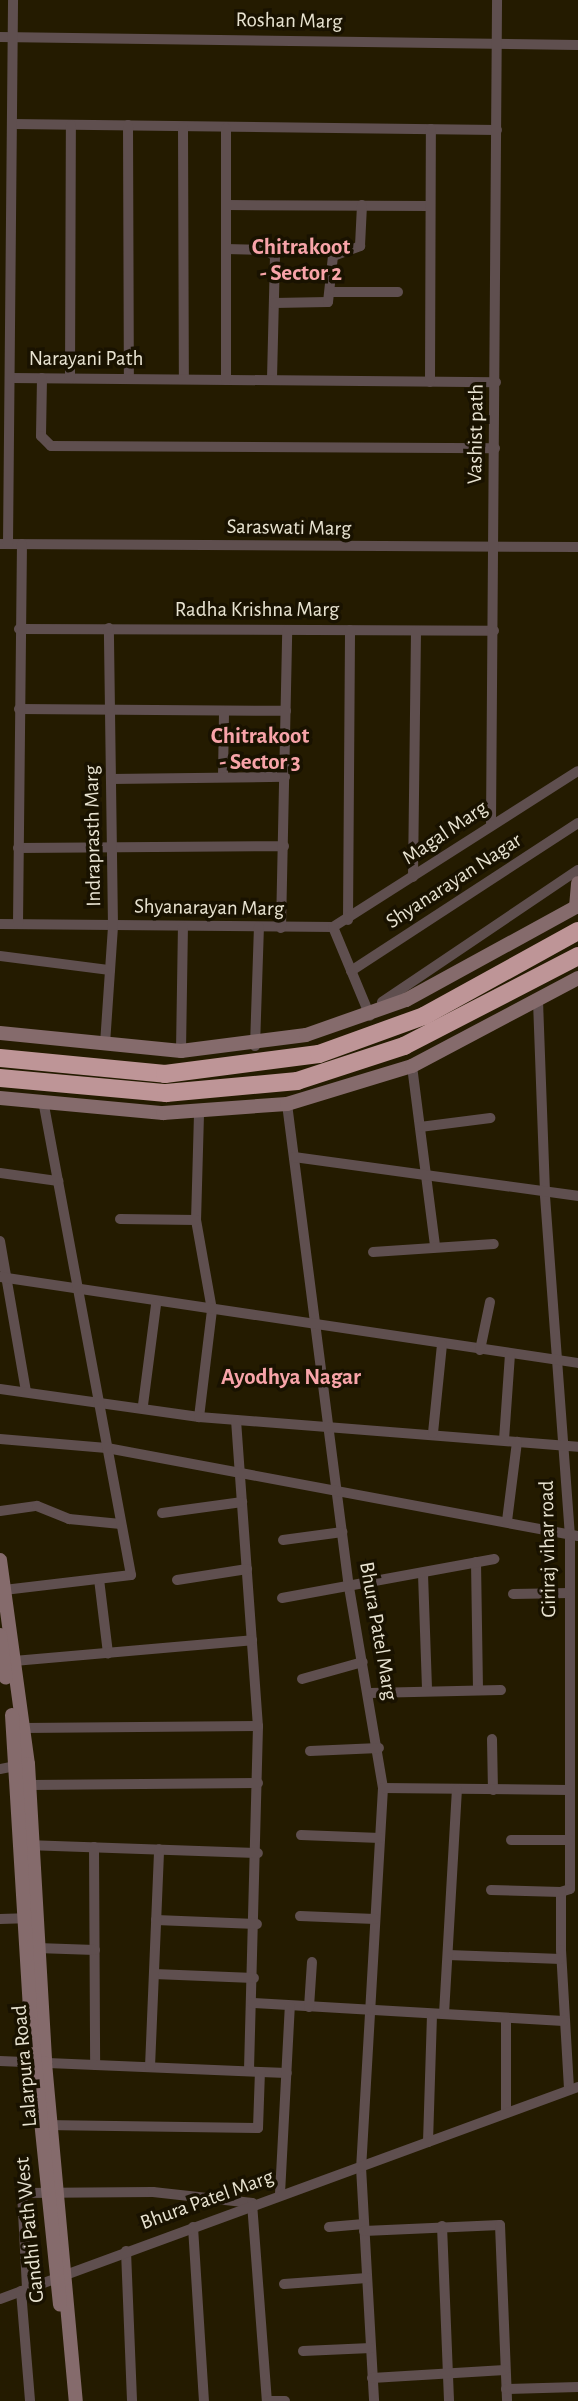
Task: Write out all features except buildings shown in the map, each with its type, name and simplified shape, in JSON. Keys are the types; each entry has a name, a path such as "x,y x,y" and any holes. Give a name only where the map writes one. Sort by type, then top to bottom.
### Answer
{"highway":[{"path":"0,1058 165,1074 319,1054 424,1016 578,931"},
{"path":"0,1078 166,1093 297,1081 404,1046 578,956"}],"street":[{"name":"Narayani Path","path":"13,0 11,378 496,382"},
{"name":"Vashist path","path":"491,824 497,0"},
{"name":"Roshan Marg","path":"0,37 578,46"},
{"path":"12,124 497,130"},
{"path":"70,378 71,125"},
{"path":"128,125 128,377"},
{"path":"183,127 184,378"},
{"path":"226,128 226,380"},
{"path":"430,382 431,129"},
{"path":"227,205 430,206"},
{"path":"274,303 324,303 330,292 332,256 360,246 362,205"},
{"path":"226,249 272,252 272,380"},
{"path":"330,292 398,292"},
{"path":"4,544 11,378"},
{"path":"42,379 41,436 51,446 495,448"},
{"name":"Saraswati Marg","path":"4,544 493,550 578,547"},
{"path":"18,924 19,629 22,544"},
{"name":"Indraprasth Marg","path":"105,1044 113,926 109,628"},
{"name":"Radha Krishna Marg","path":"19,629 494,631"},
{"path":"281,928 287,630"},
{"path":"348,920 350,630"},
{"path":"413,877 416,631"},
{"path":"19,709 286,711"},
{"path":"223,778 224,710"},
{"name":"Magal Marg","path":"333,927 348,920 491,824 578,771"},
{"path":"111,779 285,777"},
{"name":"Shyanarayan Nagar","path":"351,971 578,823"},
{"path":"18,848 284,846"},
{"path":"368,1012 578,870"},
{"path":"0,1033 181,1051 255,1046 368,1012 577,906 578,883"},
{"name":"Shyanarayan Marg","path":"0,924 333,927"},
{"path":"181,1051 183,927"},
{"path":"255,1046 259,927"},
{"path":"333,927 368,1012"},
{"path":"0,956 110,970"},
{"path":"0,1098 44,1104 199,1114 287,1104 412,1066 578,978"},
{"name":"Giriraj vihar road","path":"538,1001 544,1192 556,1360 574,1535 570,1593 573,1721 569,1790 574,1813 570,1840 570,1889 561,1892 563,2021 573,2088"},
{"path":"412,1066 435,1246"},
{"path":"4,1590 131,1575 44,1104"},
{"name":"Bhura Patel Marg","path":"287,1104 313,1326 349,1587 370,1692 383,1787 361,2167 374,2401"},
{"path":"199,1114 196,1220 212,1310 199,1417"},
{"path":"419,1127 490,1118"},
{"path":"294,1157 426,1180 578,1196"},
{"path":"0,1173 58,1181"},
{"path":"120,1219 196,1220"},
{"path":"0,1241 3,1277 26,1392"},
{"path":"373,1252 494,1244"},
{"path":"3,1277 156,1305 212,1310 578,1363"},
{"path":"480,1350 490,1302"},
{"path":"143,1405 156,1305"},
{"path":"433,1433 442,1344"},
{"path":"504,1440 510,1354"},
{"path":"0,1389 143,1405 199,1417 327,1424 578,1447"},
{"path":"46,2125 258,2128 252,2003 257,1924 258,1726 236,1420"},
{"path":"0,1438 107,1448 337,1493 574,1535"},
{"path":"507,1521 517,1442"},
{"path":"162,1513 242,1502"},
{"path":"0,1511 37,1506 69,1519 121,1524"},
{"path":"283,1539 342,1532"},
{"path":"282,1598 494,1559"},
{"name":"Lalarpura Road","path":"0,1560 23,1728 23,1764 30,1786 28,1845 37,1948 40,2063"},
{"path":"477,1562 478,1690"},
{"path":"177,1580 247,1569"},
{"path":"423,1574 427,1691"},
{"path":"99,1579 107,1653"},
{"path":"513,1594 570,1593"},
{"name":"Gandhi Path West","path":"0,1636 23,1764 28,1845 24,1918 62,2274 66,2401"},
{"path":"14,1661 252,1640"},
{"path":"302,1679 363,1662"},
{"path":"370,1692 501,1690"},
{"path":"23,1728 258,1726"},
{"path":"492,1739 493,1790"},
{"path":"310,1751 379,1748"},
{"path":"0,1769 23,1764"},
{"path":"30,1786 258,1783"},
{"path":"383,1787 569,1790"},
{"path":"444,2014 457,1789"},
{"path":"301,1835 380,1838"},
{"path":"511,1840 570,1840"},
{"path":"28,1845 258,1853"},
{"path":"94,1847 95,2065"},
{"path":"150,2067 159,1849"},
{"path":"491,1890 561,1892"},
{"path":"300,1916 375,1919"},
{"path":"0,1919 24,1918"},
{"path":"156,1920 257,1924"},
{"path":"37,1948 94,1950"},
{"path":"448,1955 561,1959"},
{"path":"309,2007 312,1962"},
{"path":"154,1974 254,1978"},
{"path":"252,2003 563,2021"},
{"path":"280,2194 290,2006"},
{"path":"428,2142 432,2014"},
{"path":"506,2018 506,2113"},
{"path":"0,2061 287,2073"},
{"path":"361,2167 573,2088"},
{"name":"Bhura Patel Marg","path":"0,2299 252,2203 361,2167"},
{"path":"30,2401 17,2199 53,2191 216,2195 252,2203 268,2401 285,2401"},
{"path":"330,2227 500,2225 506,2401"},
{"path":"442,2226 449,2401"},
{"path":"193,2227 204,2401"},
{"path":"125,2251 132,2401"},
{"path":"62,2274 76,2401"},
{"path":"284,2284 367,2278"},
{"path":"303,2351 370,2347"},
{"path":"372,2378 505,2370"},
{"path":"506,2389 578,2387"}],"district":[{"name":"Chitrakoot - Sector 2","path":"301,261"},
{"name":"Chitrakoot - Sector 3","path":"260,750"},
{"name":"Ayodhya Nagar","path":"291,1378"}]}
